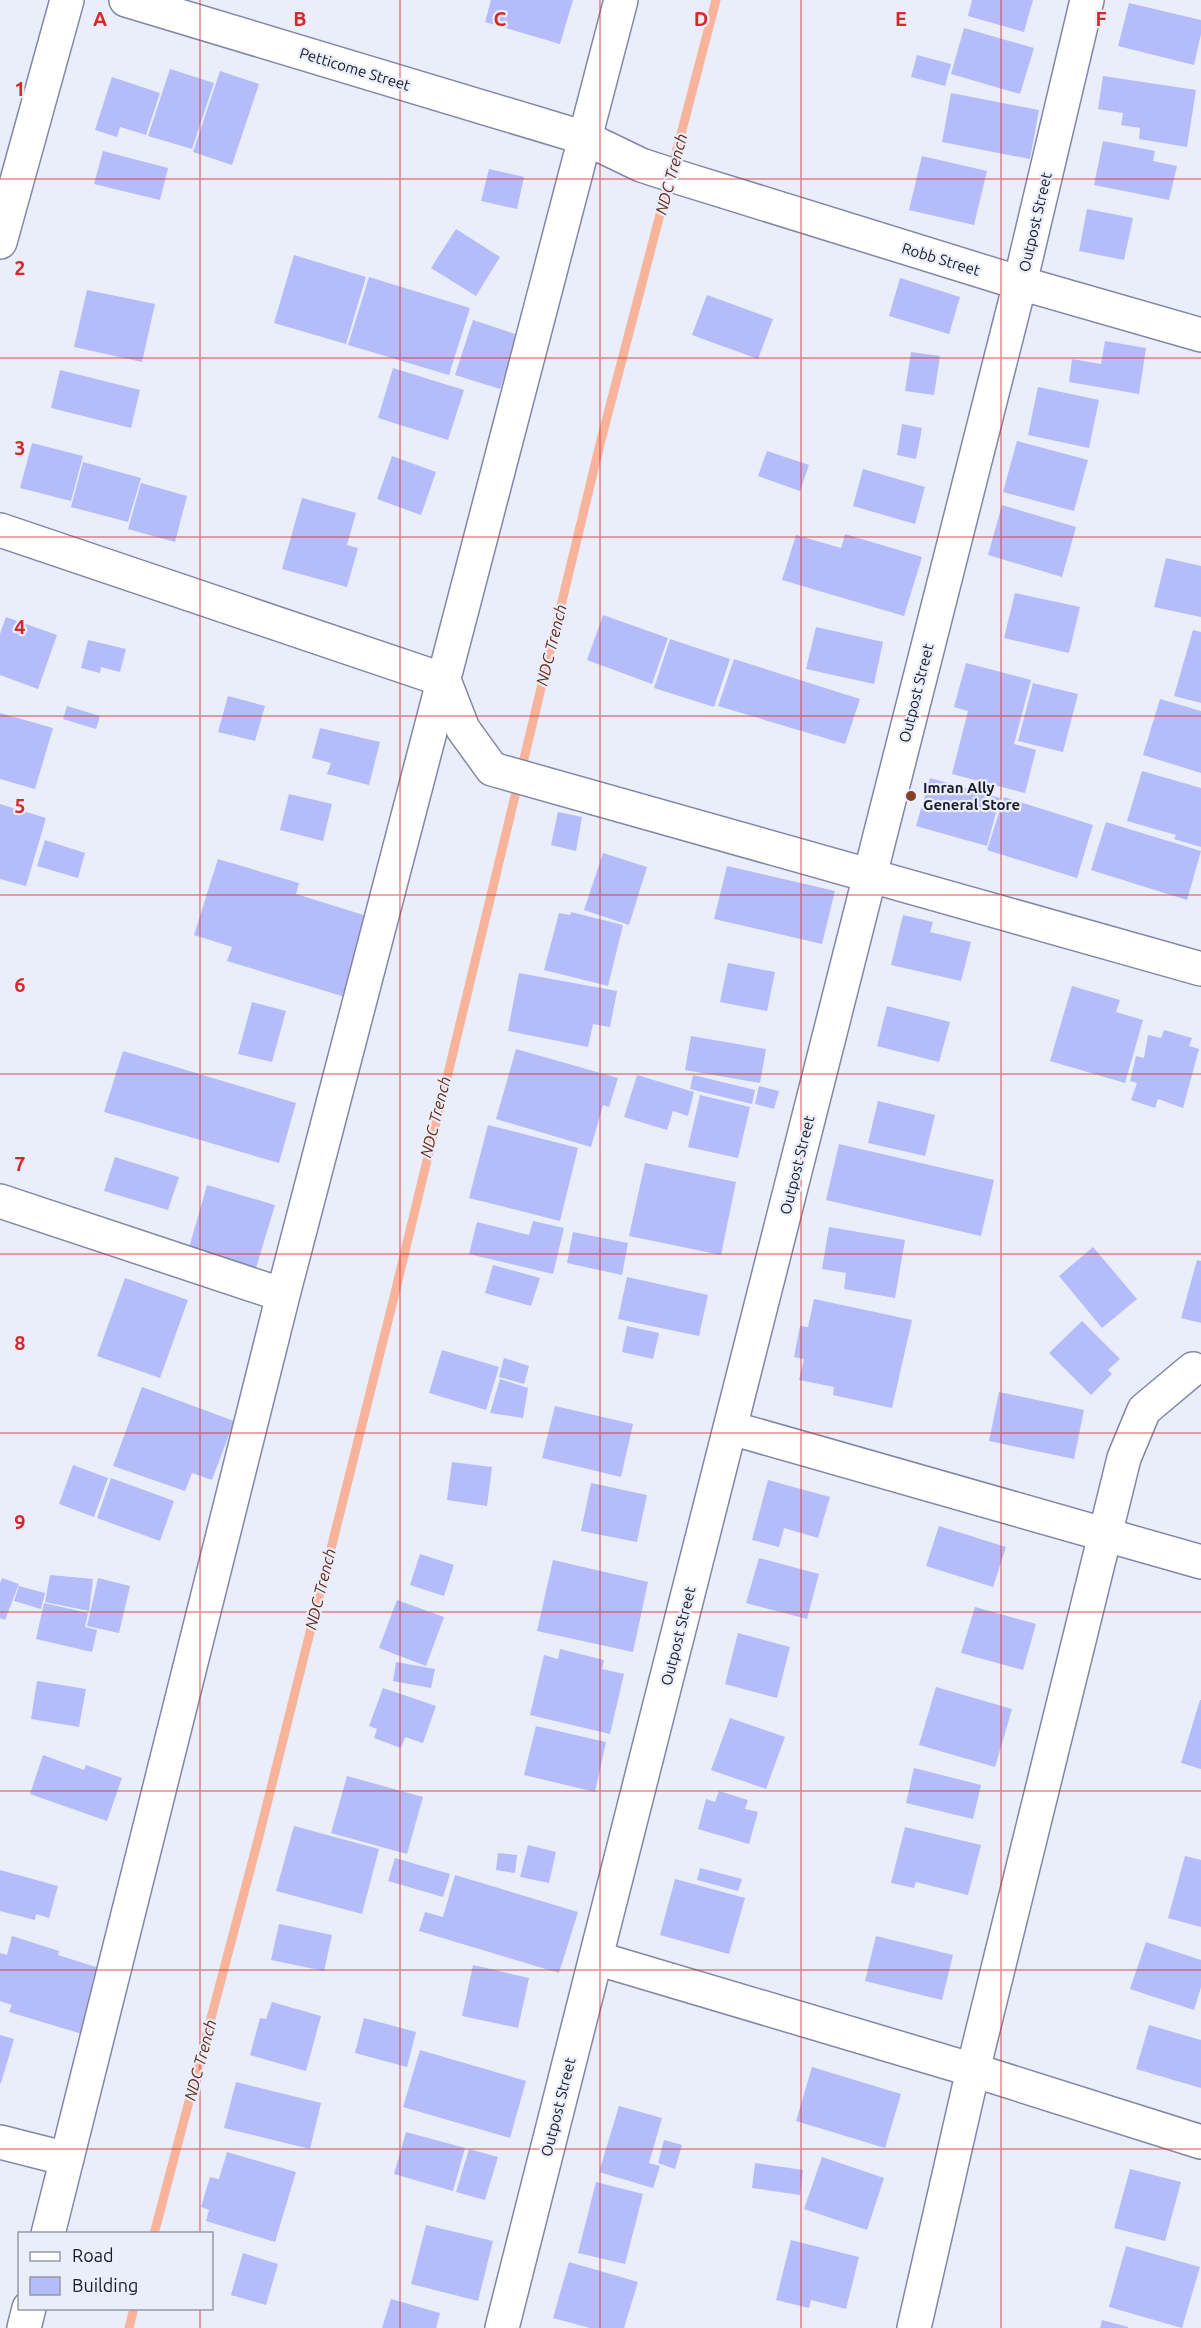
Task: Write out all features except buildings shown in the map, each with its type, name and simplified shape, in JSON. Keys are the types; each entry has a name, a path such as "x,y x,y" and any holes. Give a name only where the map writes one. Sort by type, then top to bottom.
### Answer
{"street":[{"path":"0,242 67,0"},
{"name":"Petticome Street","path":"126,0 585,138 641,165"},
{"path":"49,2232 283,1294 621,0"},
{"name":"Outpost Street","path":"502,2328 732,1428 1020,283 1087,0"},
{"name":"Robb Street","path":"641,165 1020,283 1201,336"},
{"path":"0,530 444,680 464,729 492,768 1201,969"},
{"path":"0,1201 283,1294"},
{"path":"914,2328 973,2070 1124,1458 1144,1410 1193,1369"},
{"path":"732,1428 1201,1562"},
{"path":"596,1958 973,2070 1201,2142"},
{"path":"0,2142 67,2159"},
{"path":"24,2328 28,2310"}],"waterway":[{"name":"NDC Trench","path":"155,2232 258,1840 394,1297 600,444 716,0"},
{"name":"NDC Trench","path":"129,2328 134,2310"}],"place":[{"name":"Imran Ally General Store","path":"911,796"}]}
